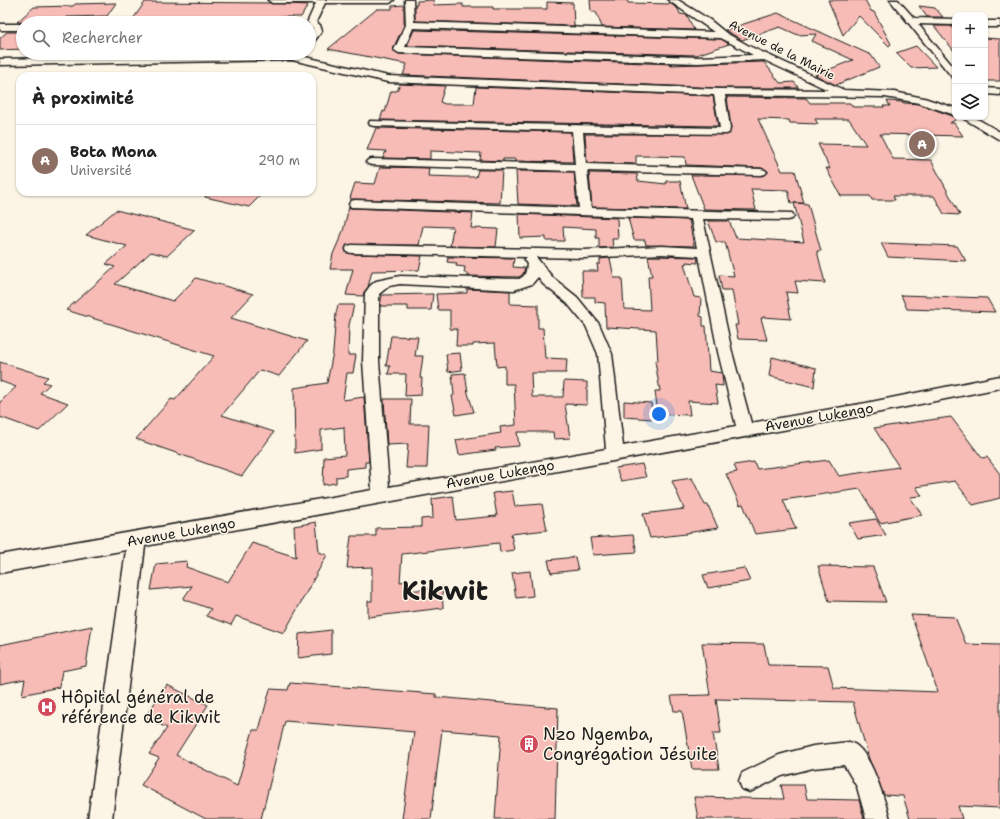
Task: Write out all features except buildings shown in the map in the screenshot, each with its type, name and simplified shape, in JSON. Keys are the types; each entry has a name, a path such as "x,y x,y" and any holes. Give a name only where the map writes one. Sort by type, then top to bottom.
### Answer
{"street":[{"path":"272,0 390,0"},
{"path":"409,0 410,24 399,50 698,60 767,57"},
{"name":"Avenue de la Mairie","path":"672,0 748,49 841,93"},
{"path":"894,0 952,71"},
{"path":"314,16 322,1"},
{"path":"910,21 952,22"},
{"path":"410,24 723,34"},
{"path":"988,24 1000,24"},
{"path":"0,27 16,27"},
{"path":"0,62 84,60"},
{"path":"314,60 388,79 719,92 885,94 903,96 931,103 952,111"},
{"path":"374,123 725,132 719,92"},
{"path":"988,92 1000,92"},
{"path":"971,120 1000,137"},
{"path":"987,120 1000,137"},
{"path":"576,129 585,211"},
{"path":"372,162 761,172"},
{"path":"355,204 696,215 788,216"},
{"path":"696,215 725,352 745,430"},
{"path":"352,248 584,254 637,253 662,250 705,252"},
{"path":"525,253 548,281 572,300 592,324 605,354 615,453"},
{"path":"381,495 371,361 372,293 376,286 385,282 400,280 514,285 526,282 532,276 534,264"},
{"name":"Avenue Lukengo","path":"0,564 866,409 1000,382"},
{"path":"100,819 137,540"},
{"path":"750,781 779,766 813,757 850,753 858,764 870,790 878,819"}],"place":[{"name":"Bota Mona","path":"922,144"},
{"name":"Hôpital général de référence de Kikwit","path":"47,707"},
{"name":"Nzo Ngemba, Congrégation Jésuite","path":"529,744"}],"district":[{"name":"Kikwit","path":"445,591"}]}
